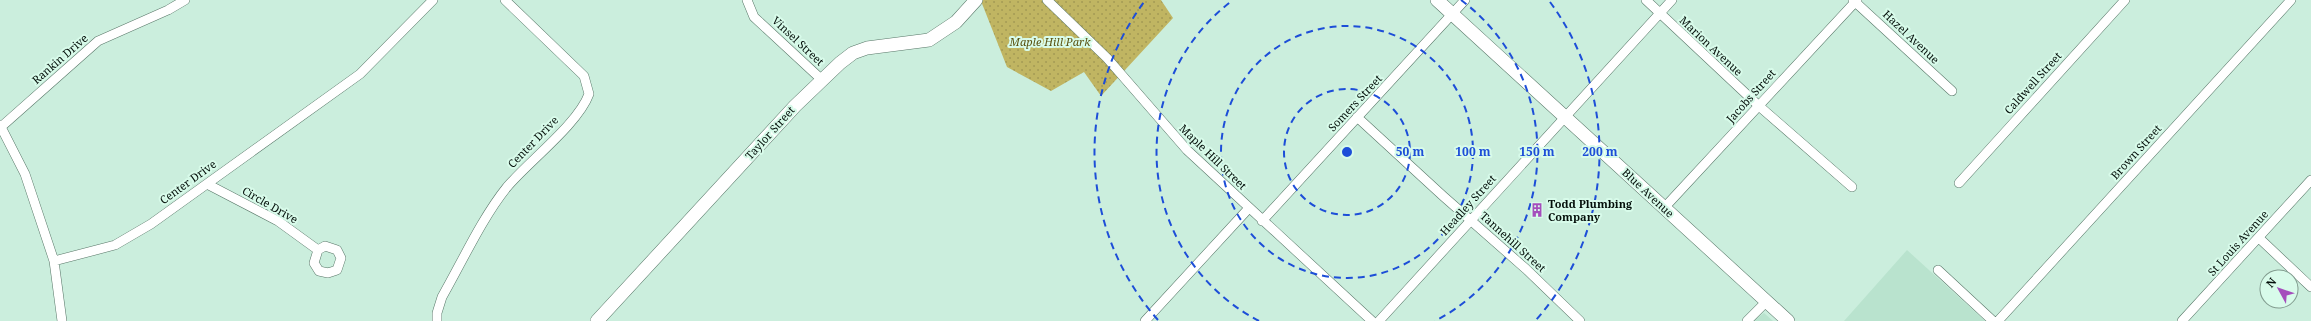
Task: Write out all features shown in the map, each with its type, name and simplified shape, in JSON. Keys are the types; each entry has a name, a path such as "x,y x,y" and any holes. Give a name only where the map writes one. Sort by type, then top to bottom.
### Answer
{"street":[{"name":"Rankin Drive","path":"1,126 98,41 112,33 168,10 185,0"},
{"name":"Center Drive","path":"54,261 115,245 132,237 360,74 433,0"},
{"name":"Center Drive","path":"437,321 437,313 442,297 498,199 512,181 580,110 589,94 584,76 505,0"},
{"name":"Vinsel Street","path":"747,0 754,17 821,80"},
{"name":"Taylor Street","path":"597,321 821,80 853,53 874,47 919,42 938,36 956,22 976,0"},
{"name":"Maple Hill Street","path":"1047,0 1107,58 1187,150 1262,221 1372,321"},
{"name":"Blue Avenue","path":"1437,0 1788,321"},
{"name":"Somers Street","path":"1262,221 1465,0"},
{"name":"Marion Avenue","path":"1646,0 1759,106 1852,187"},
{"name":"Headley Street","path":"1379,321 1566,118 1672,0"},
{"name":"Caldwell Street","path":"1959,183 2125,0"},
{"name":"Brown Street","path":"1998,321 2291,0"},
{"name":"Hazel Avenue","path":"1855,1 1952,91"},
{"name":"Jacobs Street","path":"1664,208 1855,1"},
{"name":"Tannehill Street","path":"1357,117 1580,321"},
{"path":"1,126 25,174 54,261 62,321"},
{"name":"St Louis Avenue","path":"2182,321 2311,180"},
{"name":"Circle Drive","path":"207,184 278,221 318,250"},
{"path":"1145,321 1248,208"},
{"path":"2259,238 2311,287"},
{"path":"1938,270 1993,321"},
{"path":"1747,321 1766,302"}],"shaded area":[{"path":"1907,250 1985,321 1844,321"},
{"path":"1764,313 1773,321 1753,321"}],"green space":[{"name":"Maple Hill Park","path":"1161,0 1173,18 1101,96 1084,72 1051,91 1007,67 981,1"}],"place":[{"name":"Todd Plumbing Company","path":"1537,210"}]}
